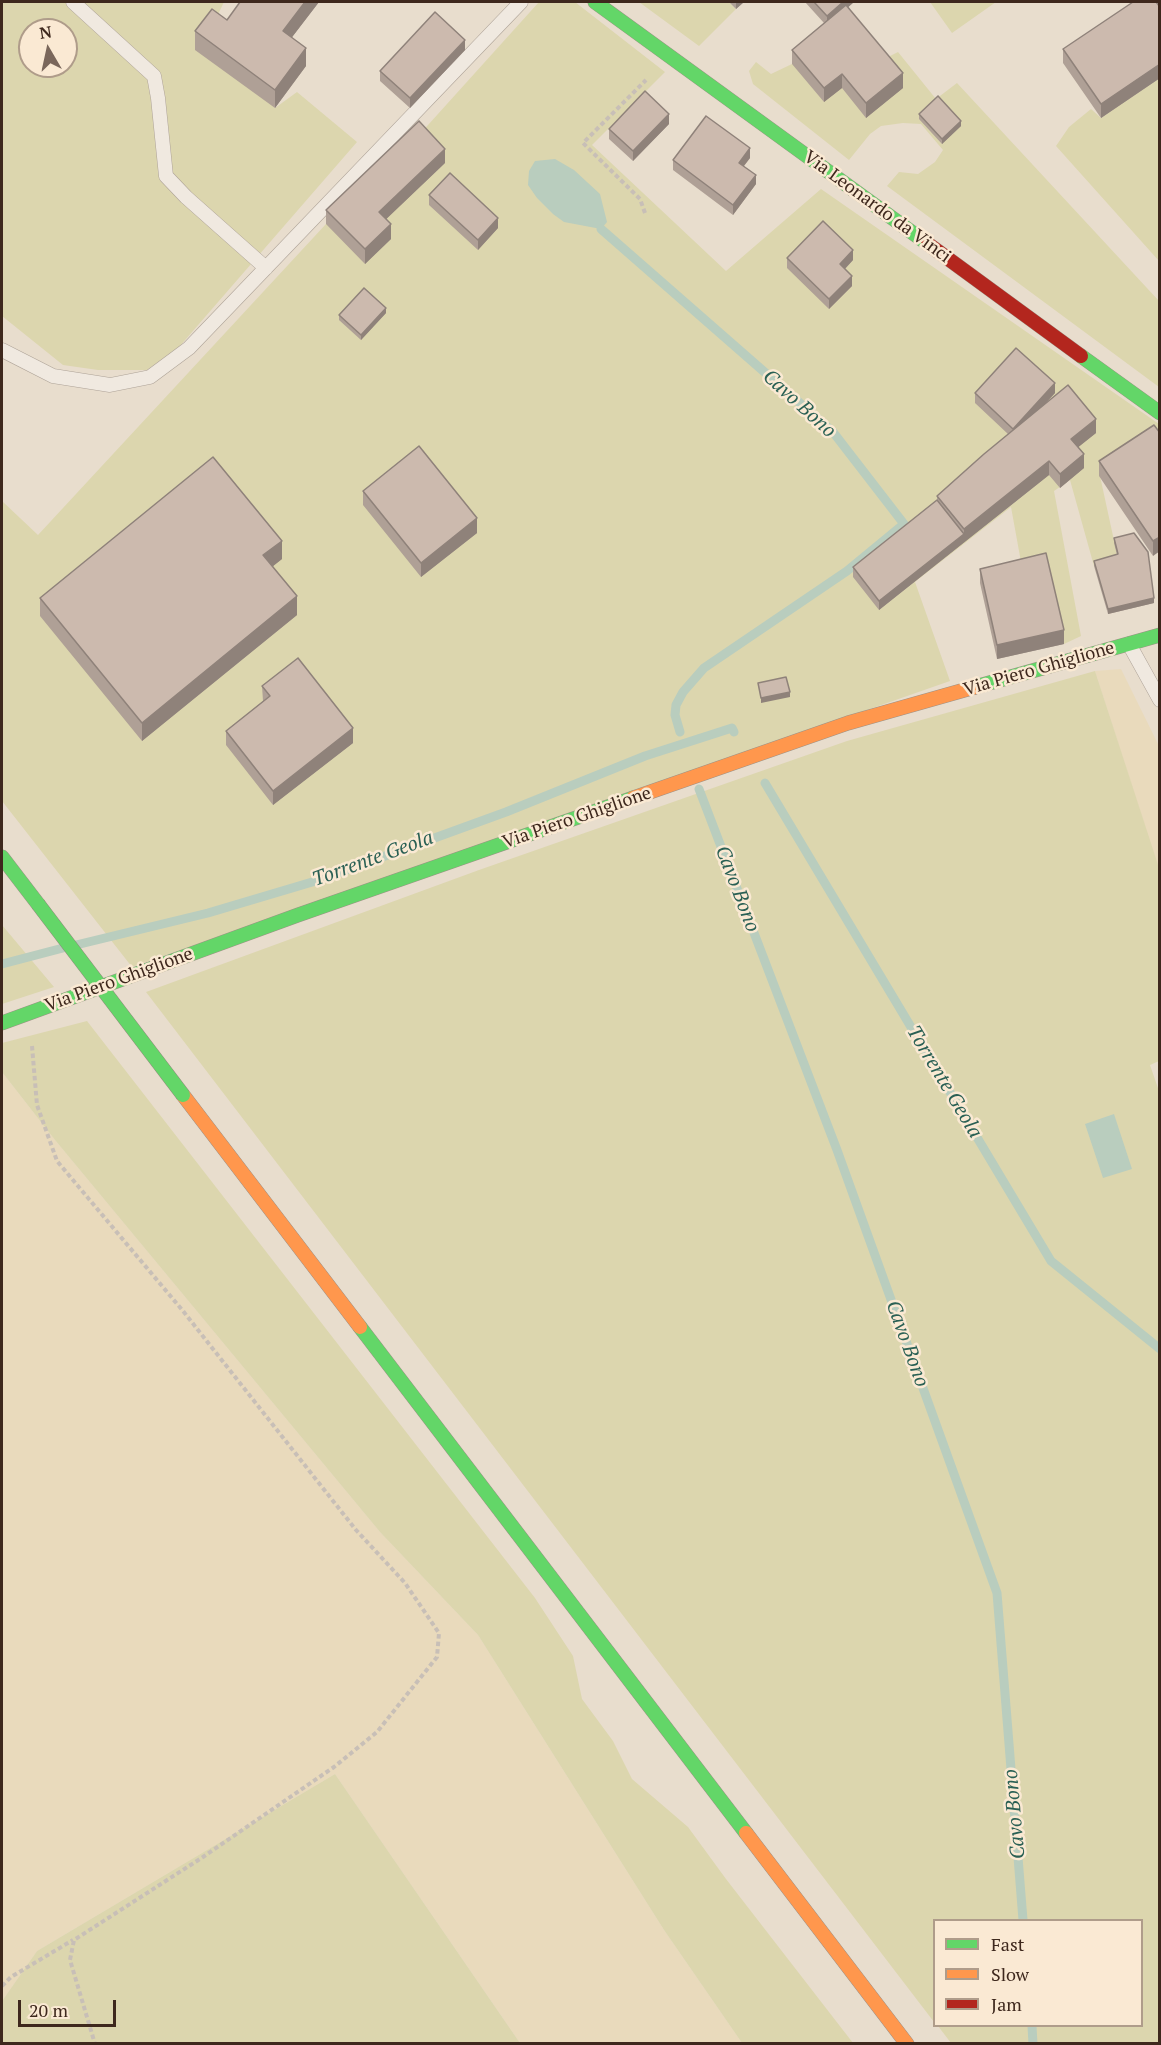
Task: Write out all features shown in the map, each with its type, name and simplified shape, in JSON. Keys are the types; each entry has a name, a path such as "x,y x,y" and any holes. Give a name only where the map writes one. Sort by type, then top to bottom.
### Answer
{"main road":[{"name":"Via Leonardo da Vinci","path":"595,2 1160,413"},
{"name":"Via Piero Ghiglione","path":"2,1023 310,911 848,723 1160,635"},
{"path":"2,857 907,2043"}],"lane":[{"path":"73,2 153,76 158,98 166,176 186,197 266,268"},
{"path":"2,350 53,376 110,385 150,377 189,348 521,2"},
{"path":"1129,643 1160,700"}],"path":[{"path":"645,213 640,199 583,143 670,56"},
{"path":"2,1986 11,1977 74,1940 203,1857 315,1780 377,1732 437,1657 439,1633 405,1583 356,1530 183,1311 57,1161 37,1105 29,1013"},
{"path":"74,1940 70,1960 95,2043"}],"shaded area":[{"path":"2,2 224,2 212,27 275,108 297,92 357,142 179,347 147,370 98,370 63,365 2,316"},
{"path":"539,2 575,2 665,72 592,145 726,271 821,189 1159,424 1159,447 1100,476 1118,559 1094,566 1070,480 1054,491 1081,636 1064,644 1046,568 1023,573 1011,507 879,610 915,582 950,681 132,967 2,801 2,501 38,535 326,224 419,135"},
{"path":"639,2 729,2 736,9 699,46"},
{"path":"930,2 996,2 952,33"},
{"path":"846,19 880,61 898,52 936,99 957,83 1159,301 1159,387 887,186 899,172 918,174 935,162 943,150 921,124 903,123 881,126 870,134 849,160 753,84 749,71 756,62 771,74 792,64"},
{"path":"1159,78 1159,261 1056,146 1069,127 1091,109 1101,118"},
{"path":"555,159 574,170 600,194 607,222 601,229 564,222 537,198 528,185 529,171 535,161"},
{"path":"1121,669 1159,746 1159,871 1095,671"},
{"path":"1095,671 1160,871 1159,1061 1150,1065 1160,1094 1159,2043 951,2043 939,2027 1143,2027 1143,1919 933,1919 933,2021 146,992 479,870 847,741"},
{"path":"2,925 54,987 2,1004"},
{"path":"87,1021 535,1598 573,1656 582,1699 613,1741 632,1779 688,1827 853,2043 742,2043 664,1930 478,1635 380,1532 55,1140 2,1072 2,1043"},
{"path":"2,1072 55,1140 380,1532 478,1635 664,1930 742,2043 520,2043 335,1774 37,1951 2,2001"},
{"path":"1114,1114 1132,1169 1103,1178 1085,1124"},
{"path":"335,1774 520,2043 2,2043 2,2001 37,1951"}],"building":[{"path":"240,2 305,2 283,31 306,48 275,90 195,31 212,9 227,20"},
{"path":"814,2 843,2 827,16"},
{"path":"1133,2 1156,2 1160,7 1160,64 1101,104 1063,49"},
{"path":"846,5 903,73 866,103 842,74 824,88 792,50"},
{"path":"435,12 465,40 410,98 380,71"},
{"path":"645,91 669,114 633,151 609,129"},
{"path":"938,96 961,121 942,139 919,114"},
{"path":"706,116 750,148 739,163 756,175 733,205 673,160"},
{"path":"419,121 445,149 379,212 391,224 365,249 326,210"},
{"path":"450,173 498,218 478,240 429,195"},
{"path":"823,221 853,250 840,264 852,276 829,299 787,258"},
{"path":"364,288 386,308 361,335 339,315"},
{"path":"1016,348 1055,383 1013,429 975,393"},
{"path":"1068,385 1096,419 1071,439 1084,454 1060,474 1049,461 964,529 937,496"},
{"path":"1154,425 1160,433 1160,537 1153,541 1099,461"},
{"path":"419,446 477,518 421,563 363,491"},
{"path":"213,457 282,541 263,555 297,596 142,723 40,598"},
{"path":"937,500 964,534 879,601 853,567"},
{"path":"1134,533 1148,552 1154,598 1108,609 1094,561 1118,554 1114,538"},
{"path":"1046,553 1064,630 997,645 980,569"},
{"path":"298,658 353,728 273,791 226,731 270,696 262,686"},
{"path":"786,677 790,692 761,698 758,683"}],"waterway":[{"name":"Cavo Bono","path":"601,229 833,432 904,524 847,571 704,668 683,692 676,705 675,715 680,732"},
{"name":"Torrente Geola","path":"76,945 208,913 319,880 506,812 645,756 732,728 734,732"},
{"name":"Torrente Geola","path":"765,783 1051,1261 1160,1349"},
{"name":"Cavo Bono","path":"699,789 837,1150 997,1593 1023,1919"},
{"name":"Torrente Geola","path":"2,964 63,948"},
{"name":"Cavo Bono","path":"1032,2027 1033,2044"}],"traffic: fast":[{"path":"595,2 928,244"},
{"path":"1081,356 1160,413"},
{"path":"975,687 1160,635"},
{"path":"2,1023 298,915 633,798"},
{"path":"2,857 38,904"},
{"path":"38,904 183,1095"},
{"path":"360,1327 746,1833"}],"traffic: slow":[{"path":"633,798 848,723 975,687"},
{"path":"183,1095 360,1327"},
{"path":"746,1833 907,2044"}],"traffic: jam":[{"path":"928,244 1081,356"}]}
